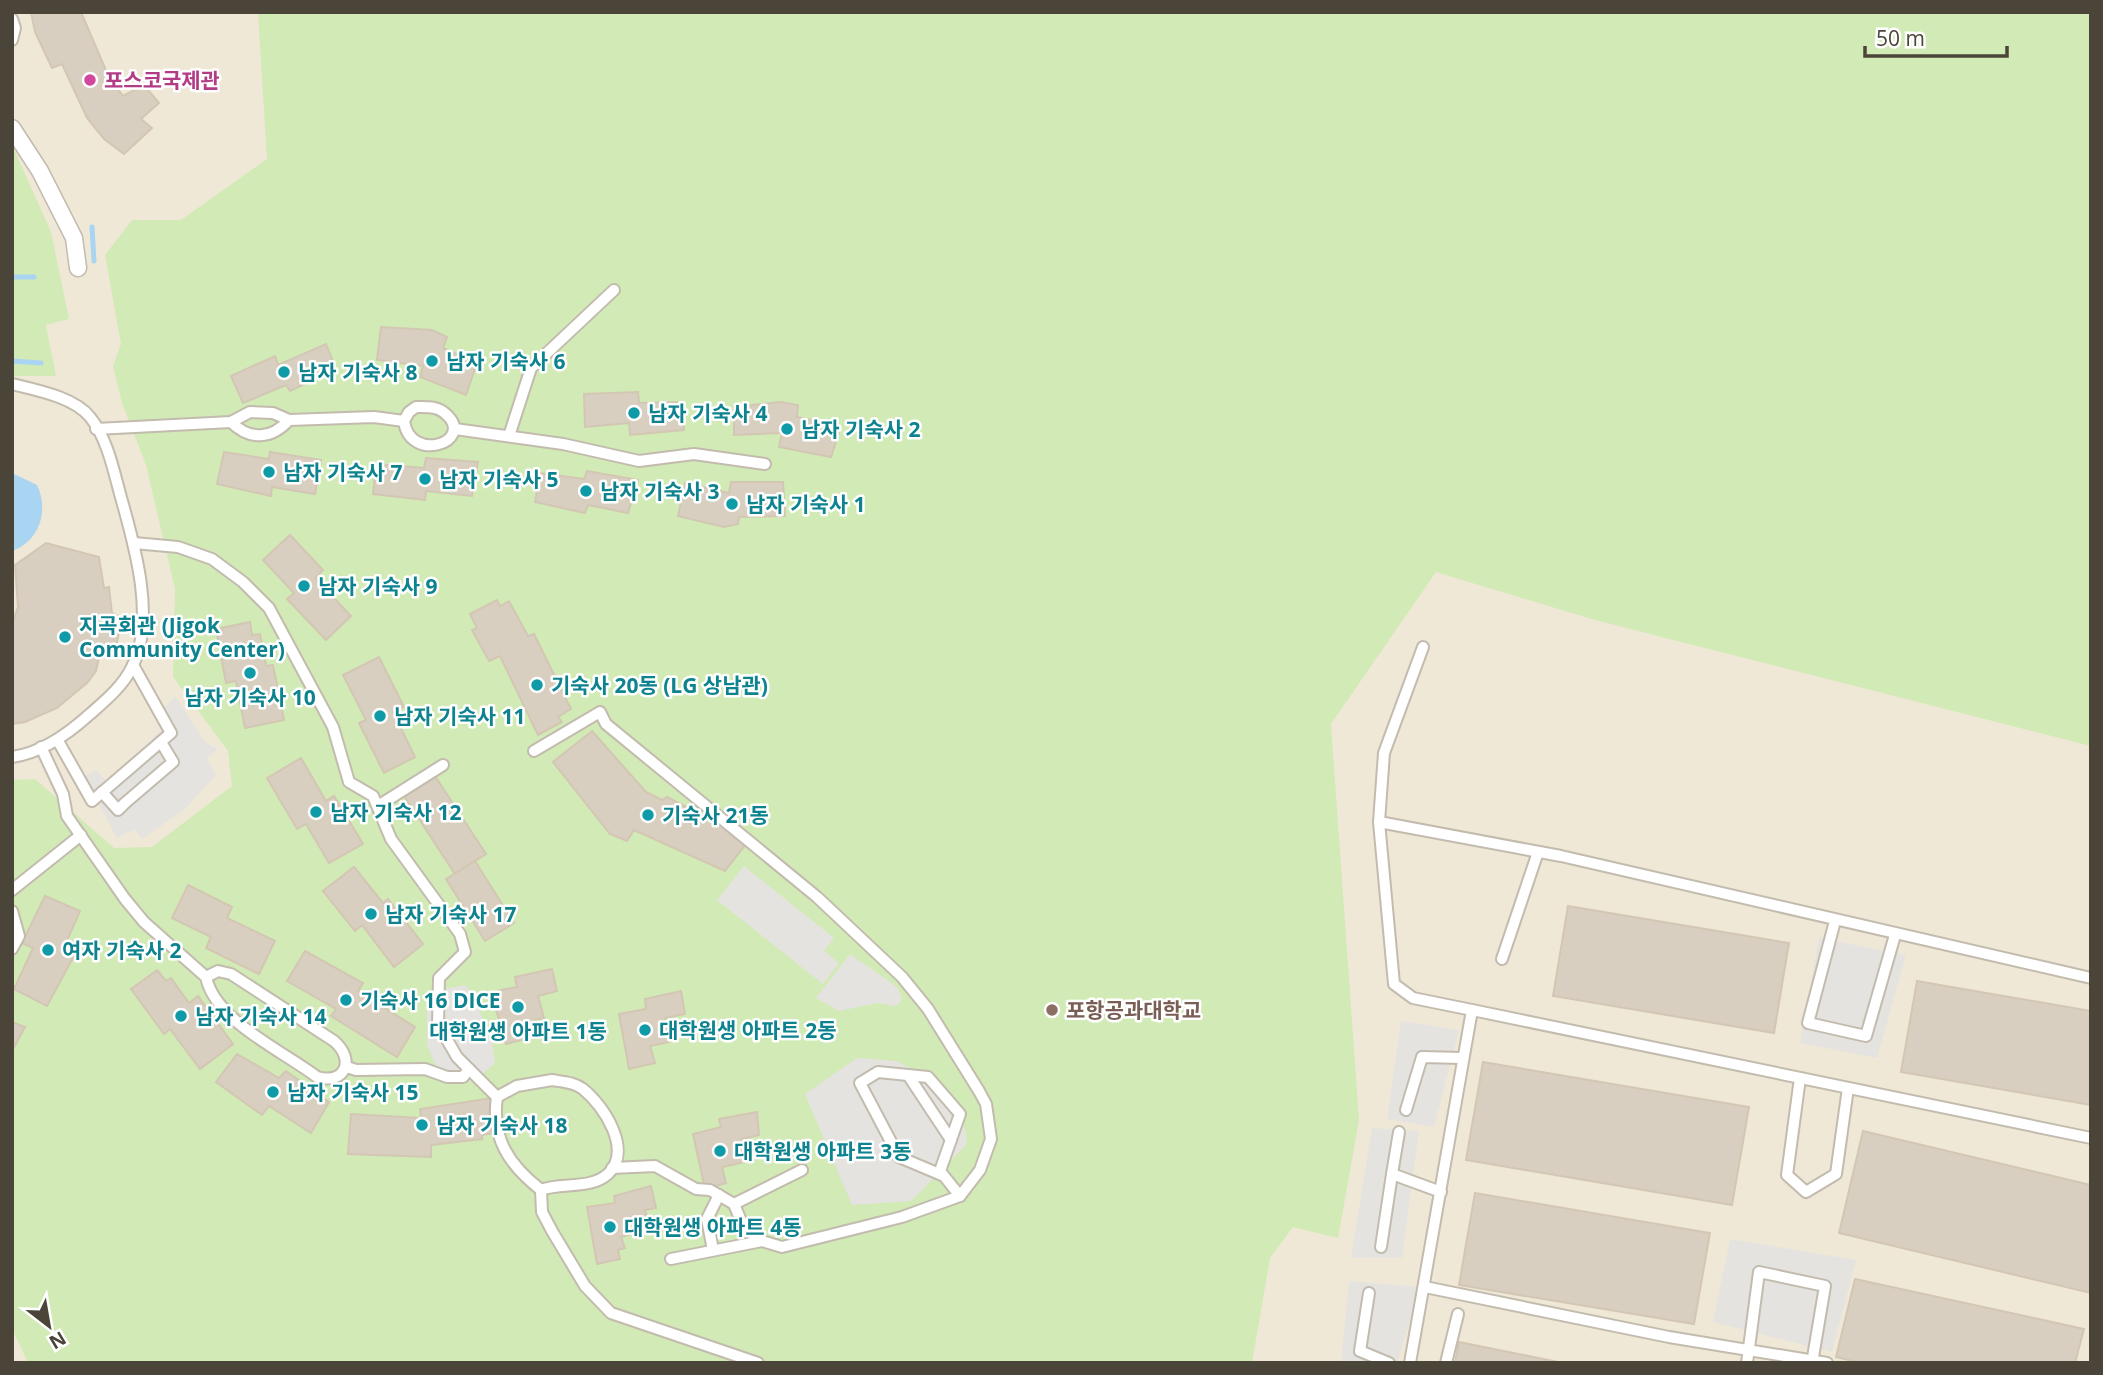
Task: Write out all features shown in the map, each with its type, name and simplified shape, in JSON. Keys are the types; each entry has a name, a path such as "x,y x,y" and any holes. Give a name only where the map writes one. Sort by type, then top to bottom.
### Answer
{"street":[{"path":"12,128 40,171 75,238 78,268"}],"lane":[{"path":"12,19 15,28 12,40"},
{"path":"509,436 531,368 614,290"},
{"path":"12,384 65,400 90,416 110,459 141,574 141,634 134,666 121,685 58,741 12,757"},
{"path":"428,407 441,409 451,419 455,429 445,443 419,444 408,437 404,421 408,412 428,407"},
{"path":"96,429 231,422 250,412 274,413 289,420 374,417 404,421"},
{"path":"231,422 247,433 261,437 279,431 289,420"},
{"path":"455,429 563,444 639,461 694,454 765,464"},
{"path":"134,542 178,547 212,559 243,582 269,608 333,727 349,782 373,796 402,858 460,934 465,952 439,978 438,1024 457,1057 497,1097"},
{"path":"1423,647 1384,753 1379,822 1394,984 1413,998 2091,1138"},
{"path":"58,741 92,801 171,733 134,666"},
{"path":"534,751 600,712 606,724 817,897 902,977 951,1044 986,1104 991,1139 989,1152 960,1196 902,1217 782,1247 762,1241 744,1228 734,1204 719,1195 676,1181 655,1166 612,1168 594,1181 551,1186 541,1191"},
{"path":"102,792 118,810 173,762 161,742"},
{"path":"41,747 63,794 68,816 81,835 144,922 206,977 216,1002 243,1027 317,1077 336,1078 347,1067"},
{"path":"377,806 443,765"},
{"path":"1379,822 1538,852 2091,978"},
{"path":"12,890 81,835"},
{"path":"1502,959 1538,852"},
{"path":"12,911 19,936 12,949"},
{"path":"1835,921 1808,1023 1866,1035 1895,935"},
{"path":"206,977 218,971 231,974 334,1041 346,1056 347,1067"},
{"path":"1410,1363 1472,1010"},
{"path":"1406,1110 1423,1057 1462,1058"},
{"path":"347,1067 356,1070 425,1069 456,1078 463,1077 469,1069"},
{"path":"944,1176 899,1157 860,1083 878,1072 928,1077 960,1114 940,1171 944,1176 960,1196"},
{"path":"908,1075 951,1140"},
{"path":"1800,1078 1787,1175 1806,1192 1836,1174 1848,1088"},
{"path":"497,1097 517,1086 545,1081 572,1083 583,1089 601,1109 613,1130 617,1150 612,1168"},
{"path":"497,1097 494,1117 502,1145 513,1166 541,1191 542,1212 552,1231 585,1286 611,1313 758,1363"},
{"path":"1381,1247 1399,1132"},
{"path":"734,1204 802,1170"},
{"path":"1391,1174 1441,1192"},
{"path":"713,1250 707,1219 719,1195"},
{"path":"671,1259 762,1241"},
{"path":"1747,1363 1759,1272 1825,1286 1812,1361"},
{"path":"1425,1287 1669,1337 1827,1363"},
{"path":"1369,1293 1360,1351 1389,1363"},
{"path":"1446,1363 1458,1314"}],"shaded area":[{"name":"포항공과대학교","path":"12,12 824,12 2091,658 2091,1363 12,1363"},
{"path":"175,696 205,742 217,749 207,758 216,775 185,809 142,839 135,829 117,838 84,777 96,770 106,781 137,754 164,727 163,710"},
{"path":"744,866 834,938 824,951 839,963 823,984 717,900"},
{"path":"1819,938 1906,955 1877,1058 1800,1043"},
{"path":"850,954 897,987 902,997 900,1003 895,1006 877,1003 839,1011 816,998"},
{"path":"465,985 473,995 492,1042 495,1063 474,1081 443,1083 427,1045 427,1001 436,991"},
{"path":"1401,1021 1459,1030 1434,1127 1387,1119"},
{"path":"857,1058 896,1061 928,1077 963,1119 967,1144 911,1201 852,1205 805,1094"},
{"path":"1372,1128 1419,1131 1402,1258 1351,1258"},
{"path":"1730,1239 1856,1260 1832,1352 1713,1322"},
{"path":"1349,1281 1420,1287 1397,1363 1341,1362"}],"green space":[{"name":"포항공과대학교","path":"258,12 2091,12 2091,746 1595,620 1436,572 1331,724 1359,1120 1338,1238 1293,1227 1270,1258 1252,1363 28,1363 12,1328 12,780 35,779 114,848 152,847 232,786 228,751 173,677 175,589 146,465 122,403 113,366 121,344 105,255 132,220 181,220 267,159"},
{"path":"12,145 51,232 69,319 46,325 56,376 12,376"}],"water":[{"path":"12,473 37,485 41,495 42,514 40,524 29,540 12,551"}],"building":[{"name":"포스코국제관","path":"31,12 81,12 108,75 123,96 144,85 159,103 141,119 152,128 124,154 104,139 87,118 62,64 52,68 35,32"},
{"name":"남자 기숙사 6","path":"381,327 432,330 447,337 443,348 477,363 466,395 420,377 423,366 377,360"},
{"name":"남자 기숙사 8","path":"326,344 336,369 290,391 286,385 243,403 231,376 275,356 278,365"},
{"name":"남자 기숙사 4","path":"638,392 639,403 683,402 684,430 630,435 629,423 585,427 584,394"},
{"name":"남자 기숙사 2","path":"780,402 798,405 797,417 841,426 831,457 779,447 782,433 734,435 734,407"},
{"name":"남자 기숙사 7","path":"224,452 269,459 270,452 321,460 315,494 272,487 271,496 217,484"},
{"name":"남자 기숙사 5","path":"426,458 478,462 472,496 426,491 425,500 373,494 376,464 424,468"},
{"name":"남자 기숙사 3","path":"587,471 638,480 628,513 588,505 585,513 535,502 540,473 584,479"},
{"name":"남자 기숙사 1","path":"731,482 783,482 785,516 739,517 738,524 724,527 678,516 685,483 729,493"},
{"name":"남자 기숙사 9","path":"290,535 323,570 315,578 351,616 326,640 287,599 294,593 263,560"},
{"name":"지곡회관 (Jigok Community Center)","path":"46,543 99,557 104,588 109,587 112,613 122,618 115,652 101,649 96,671 87,683 57,708 25,722 12,724 12,624 18,607 15,565"},
{"name":"기숙사 20동 (LG 상남관)","path":"497,600 500,606 509,601 528,636 534,634 571,709 558,717 562,722 538,735 500,656 489,661 472,630 477,628 470,614"},
{"name":"남자 기숙사 10","path":"250,622 252,635 260,634 266,666 273,665 284,720 245,728 236,681 226,683 217,634 223,633 221,628"},
{"name":"남자 기숙사 11","path":"379,657 404,707 393,712 415,757 384,773 359,723 366,720 343,675"},
{"name":"기숙사 21동","path":"592,731 646,792 662,800 667,797 749,840 725,871 634,830 627,841 610,834 553,762"},
{"name":"남자 기숙사 12","path":"301,758 326,801 334,796 363,844 329,863 306,824 297,829 267,778"},
{"path":"435,776 486,854 455,874 404,796"},
{"path":"475,861 514,923 485,941 446,879"},
{"name":"남자 기숙사 17","path":"354,867 383,903 388,899 423,944 394,967 362,925 355,931 323,891"},
{"path":"188,885 232,907 227,918 275,941 259,974 206,948 211,937 172,918"},
{"name":"여자 기숙사 2","path":"45,896 80,911 62,952 74,956 47,1006 14,989 33,948 22,943"},
{"path":"1568,906 1789,943 1774,1033 1553,996"},
{"name":"기숙사 16 DICE","path":"305,951 363,983 358,991 415,1027 397,1057 331,1016 336,1009 287,981"},
{"name":"대학원생 아파트 1동","path":"552,969 557,991 538,996 544,1018 521,1023 525,1039 506,1044 491,992 517,987 515,977"},
{"name":"남자 기숙사 14","path":"157,970 166,981 171,978 189,1003 198,996 233,1044 200,1069 170,1029 164,1034 131,989"},
{"path":"1917,981 2091,1011 2091,1105 1901,1072"},
{"name":"대학원생 아파트 2동","path":"681,991 685,1014 665,1018 669,1042 650,1046 655,1063 629,1069 619,1014 646,1009 645,999"},
{"path":"12,1022 25,1027 12,1051"},
{"name":"남자 기숙사 15","path":"237,1054 279,1078 286,1071 329,1102 311,1133 269,1106 262,1115 216,1082"},
{"path":"1483,1062 1749,1107 1732,1205 1466,1160"},
{"name":"남자 기숙사 18","path":"493,1098 495,1133 482,1135 482,1139 431,1145 431,1157 348,1154 351,1114 421,1118 420,1109"},
{"name":"대학원생 아파트 3동","path":"757,1112 759,1135 742,1139 745,1162 722,1167 726,1183 705,1189 693,1134 721,1127 719,1119"},
{"path":"1863,1131 2091,1185 2091,1293 1839,1233"},
{"name":"대학원생 아파트 4동","path":"651,1186 656,1208 645,1210 647,1217 629,1221 631,1234 621,1237 625,1248 618,1250 620,1259 597,1264 587,1207 615,1203 614,1196"},
{"path":"1475,1193 1710,1233 1694,1324 1459,1285"},
{"path":"1855,1279 2084,1329 2075,1363 1861,1363 1836,1357"},
{"path":"1459,1342 1563,1363 1455,1363"}],"waterway":[{"path":"92,227 94,261"},
{"path":"12,277 34,277"},
{"path":"12,361 41,363"}],"place":[{"name":"포스코국제관","path":"90,80"},
{"name":"남자 기숙사 6","path":"432,361"},
{"name":"남자 기숙사 8","path":"284,372"},
{"name":"남자 기숙사 4","path":"634,413"},
{"name":"남자 기숙사 2","path":"787,429"},
{"name":"남자 기숙사 7","path":"269,472"},
{"name":"남자 기숙사 5","path":"425,479"},
{"name":"남자 기숙사 3","path":"586,491"},
{"name":"남자 기숙사 1","path":"732,504"},
{"name":"남자 기숙사 9","path":"304,586"},
{"name":"지곡회관 (Jigok Community Center)","path":"65,637"},
{"name":"남자 기숙사 10","path":"250,673"},
{"name":"기숙사 20동 (LG 상남관)","path":"537,685"},
{"name":"남자 기숙사 11","path":"380,716"},
{"name":"남자 기숙사 12","path":"316,812"},
{"name":"기숙사 21동","path":"648,815"},
{"name":"남자 기숙사 17","path":"371,914"},
{"name":"여자 기숙사 2","path":"48,950"},
{"name":"기숙사 16 DICE","path":"346,1000"},
{"name":"대학원생 아파트 1동","path":"518,1007"},
{"name":"포항공과대학교","path":"1052,1010"},
{"name":"남자 기숙사 14","path":"181,1016"},
{"name":"대학원생 아파트 2동","path":"645,1030"},
{"name":"남자 기숙사 15","path":"273,1092"},
{"name":"남자 기숙사 18","path":"422,1125"},
{"name":"대학원생 아파트 3동","path":"720,1151"},
{"name":"대학원생 아파트 4동","path":"610,1227"}]}
